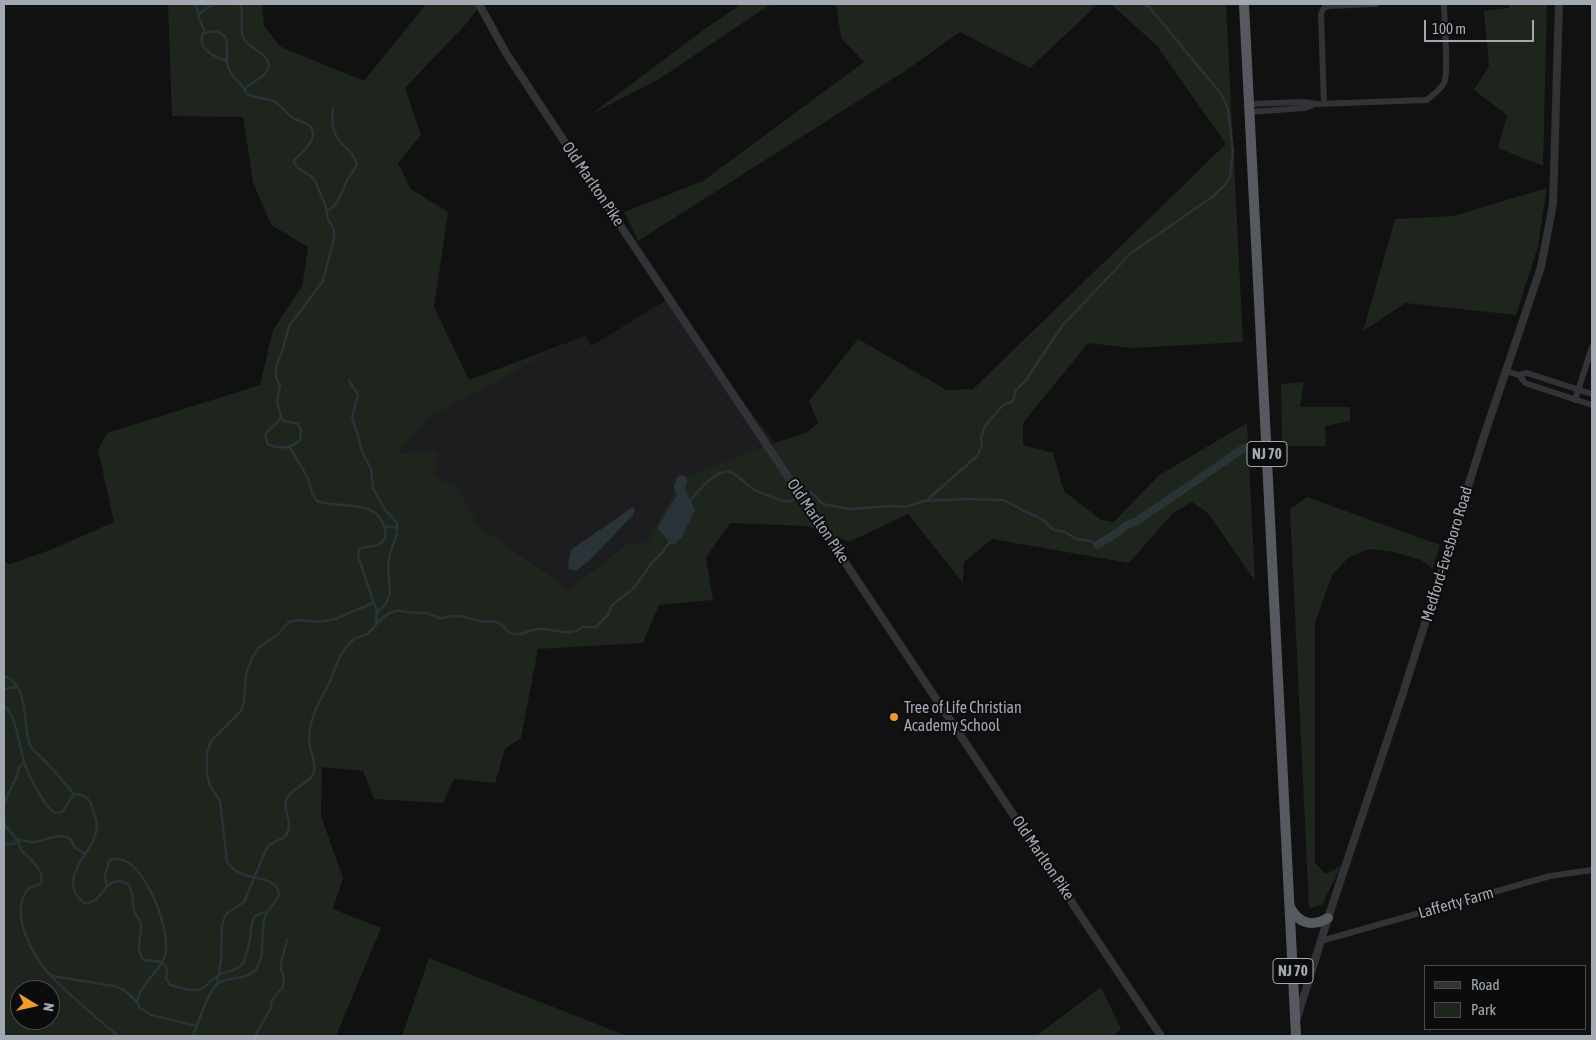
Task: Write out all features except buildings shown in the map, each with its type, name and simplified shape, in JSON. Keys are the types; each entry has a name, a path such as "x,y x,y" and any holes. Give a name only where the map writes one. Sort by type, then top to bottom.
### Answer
{"highway":[{"name":"NJ 70","path":"1244,4 1296,1036"},
{"path":"1289,904 1292,912 1305,922 1313,924 1328,918"}],"street":[{"name":"Old Marlton Pike","path":"479,4 502,47 554,126 1161,1036"},
{"path":"1320,103 1320,14 1324,8 1329,6 1376,4"},
{"path":"1249,108 1304,102 1405,102 1427,100 1444,82 1446,42 1444,4"},
{"name":"Medford-Evesboro Road","path":"1291,1036 1403,693 1468,486 1535,288 1550,225 1554,171 1559,4"},
{"path":"1575,400 1592,347"},
{"path":"1506,371 1519,375 1527,373 1592,394"},
{"path":"1519,375 1525,384 1592,405"},
{"name":"Lafferty Farm","path":"1321,941 1550,876 1592,870"}],"shaded area":[{"path":"671,297 722,374 774,442 681,479 647,542 627,544 569,589 480,527 457,487 435,476 399,453 424,420 569,342 586,335 591,346"},
{"path":"680,475 685,476 687,480 685,489 695,510 682,537 674,545 668,543 668,540 659,530 658,526 677,495 674,487 676,479"},
{"path":"633,507 635,509 633,515 591,559 576,571 569,569 568,561 572,549"}],"green space":[{"path":"168,4 262,4 264,26 281,47 364,81 426,4 481,4 467,23 405,88 421,135 398,163 411,189 448,212 434,307 469,380 569,342 425,420 399,453 438,452 435,476 457,487 480,527 569,589 627,544 647,542 681,479 755,449 806,433 818,423 809,401 858,339 947,390 973,389 1226,144 1157,46 1112,5 1097,5 1030,68 960,32 905,71 638,241 624,212 703,181 864,62 841,38 836,4 1226,4 1243,342 1131,348 1088,343 1023,423 1023,445 1053,453 1064,491 1101,520 1114,522 1158,476 1247,423 1255,581 1208,513 1192,502 1173,513 1129,563 992,539 964,562 963,583 908,514 849,542 806,526 730,523 706,558 713,600 659,605 643,643 538,649 521,738 505,749 495,783 454,779 443,803 374,799 363,771 322,767 321,816 343,878 333,909 381,928 336,1036 4,1036 4,562 10,564 50,550 114,522 98,450 107,433 260,385 273,330 302,286 308,247 271,225 253,182 243,117 172,116"},
{"path":"742,4 771,4 659,79 590,115 709,26"},
{"path":"1509,4 1547,4 1543,166 1498,148 1507,115 1474,90 1489,66 1484,11 1509,8"},
{"path":"1547,188 1538,246 1516,315 1405,303 1363,331 1395,219 1453,216"},
{"path":"1304,382 1300,407 1350,407 1350,421 1325,426 1326,446 1282,446 1281,384"},
{"path":"1307,497 1440,545 1433,569 1421,560 1394,552 1369,549 1349,557 1332,575 1315,623 1315,863 1326,874 1341,866 1322,905 1309,908 1290,509"},
{"path":"429,958 627,1036 402,1036"},
{"path":"1101,987 1121,1029 1114,1036 1036,1036"}],"waterway":[{"path":"196,4 205,32"},
{"path":"199,14 213,4"},
{"path":"240,4 242,35 247,43 262,54 268,63 268,69 264,75 244,89"},
{"path":"926,501 977,456 982,446 981,438 985,426 1003,405 1013,401 1016,390 1026,380 1062,326 1131,253 1212,197 1225,185 1230,176 1233,152 1228,109 1222,95 1150,8 1143,4"},
{"path":"227,61 222,59 212,55 204,48 202,44 203,33 216,31 225,36 229,69 247,94 276,102 290,116 311,128 313,133 310,143 294,160 294,163 315,181 325,204 328,219 334,230 334,238 323,281 289,326 276,367 276,378 280,385 277,401 281,417 284,421 298,424 301,430 300,440 293,445 280,447 268,444 265,436 281,417"},
{"path":"327,211 338,201 348,178 357,165 353,155 336,135 332,119 333,108"},
{"path":"349,380 358,395 352,418 362,452 371,469 373,488 385,510 397,523 397,534 390,553 388,566 390,594 385,605 377,612"},
{"path":"289,446 308,478 312,493 317,501 366,508 374,512 381,519 385,529 384,540 376,545 359,549 358,556 377,612 376,623"},
{"path":"1097,545 1125,526 1137,521 1244,448"},
{"path":"690,501 715,476 727,472 735,474 759,492 784,501 793,500"},
{"path":"806,491 811,492 823,504 849,509 905,507 924,501 1004,500 1042,519 1054,530 1065,532 1076,539 1091,541 1097,545"},
{"path":"384,526 397,528"},
{"path":"217,983 224,919 227,913 244,902 267,847 286,835 289,825 286,807 287,798 289,794 309,780 315,768 309,739 311,723 339,658 349,644 356,638 367,634 387,614 398,611 425,613 440,618 458,616 484,622 496,622 509,632 517,634 536,629 573,632 582,627 596,627 608,615 612,605 634,588 670,542"},
{"path":"193,1036 207,1000 217,984 221,981 247,976 256,969 261,957 265,917 279,894 272,883 241,873 233,869 227,862 220,801 210,786 207,774 207,753 211,741 241,711 244,702 246,674 252,658 259,647 276,636 289,622 298,620 317,622 335,619 373,603"},
{"path":"4,676 12,681 22,697 31,747 74,794"},
{"path":"4,689 17,687"},
{"path":"4,706 15,725 27,770 46,804 54,812 62,812 74,794"},
{"path":"4,806 19,768 24,762"},
{"path":"74,794 84,796 89,800 97,824 93,840 74,876 73,887 75,892 84,903 90,903 109,885 119,881 125,882 131,889 135,913 141,925 139,949 141,956 144,960 162,962"},
{"path":"4,822 6,828 19,842 21,850 41,874 41,884 29,888 23,898 21,910 22,922 31,947 52,977 118,1036"},
{"path":"4,844 14,844 18,840 31,842 63,836 72,841 75,848 86,854"},
{"path":"107,887 105,876 109,861 121,860 132,866 143,878 152,894 164,929 165,956 159,968 142,989 137,1002"},
{"path":"162,962 167,968 166,978 170,985 183,989 200,989 219,975 241,966 250,939 253,920 257,915 267,912"},
{"path":"255,1036 270,1010 272,1000 283,987 284,976 281,970 281,963 287,940"},
{"path":"52,976 114,986 124,990 136,1001 140,1008 151,1015 197,1026"}],"place":[{"name":"Tree of Life Christian Academy School","path":"894,717"}]}
